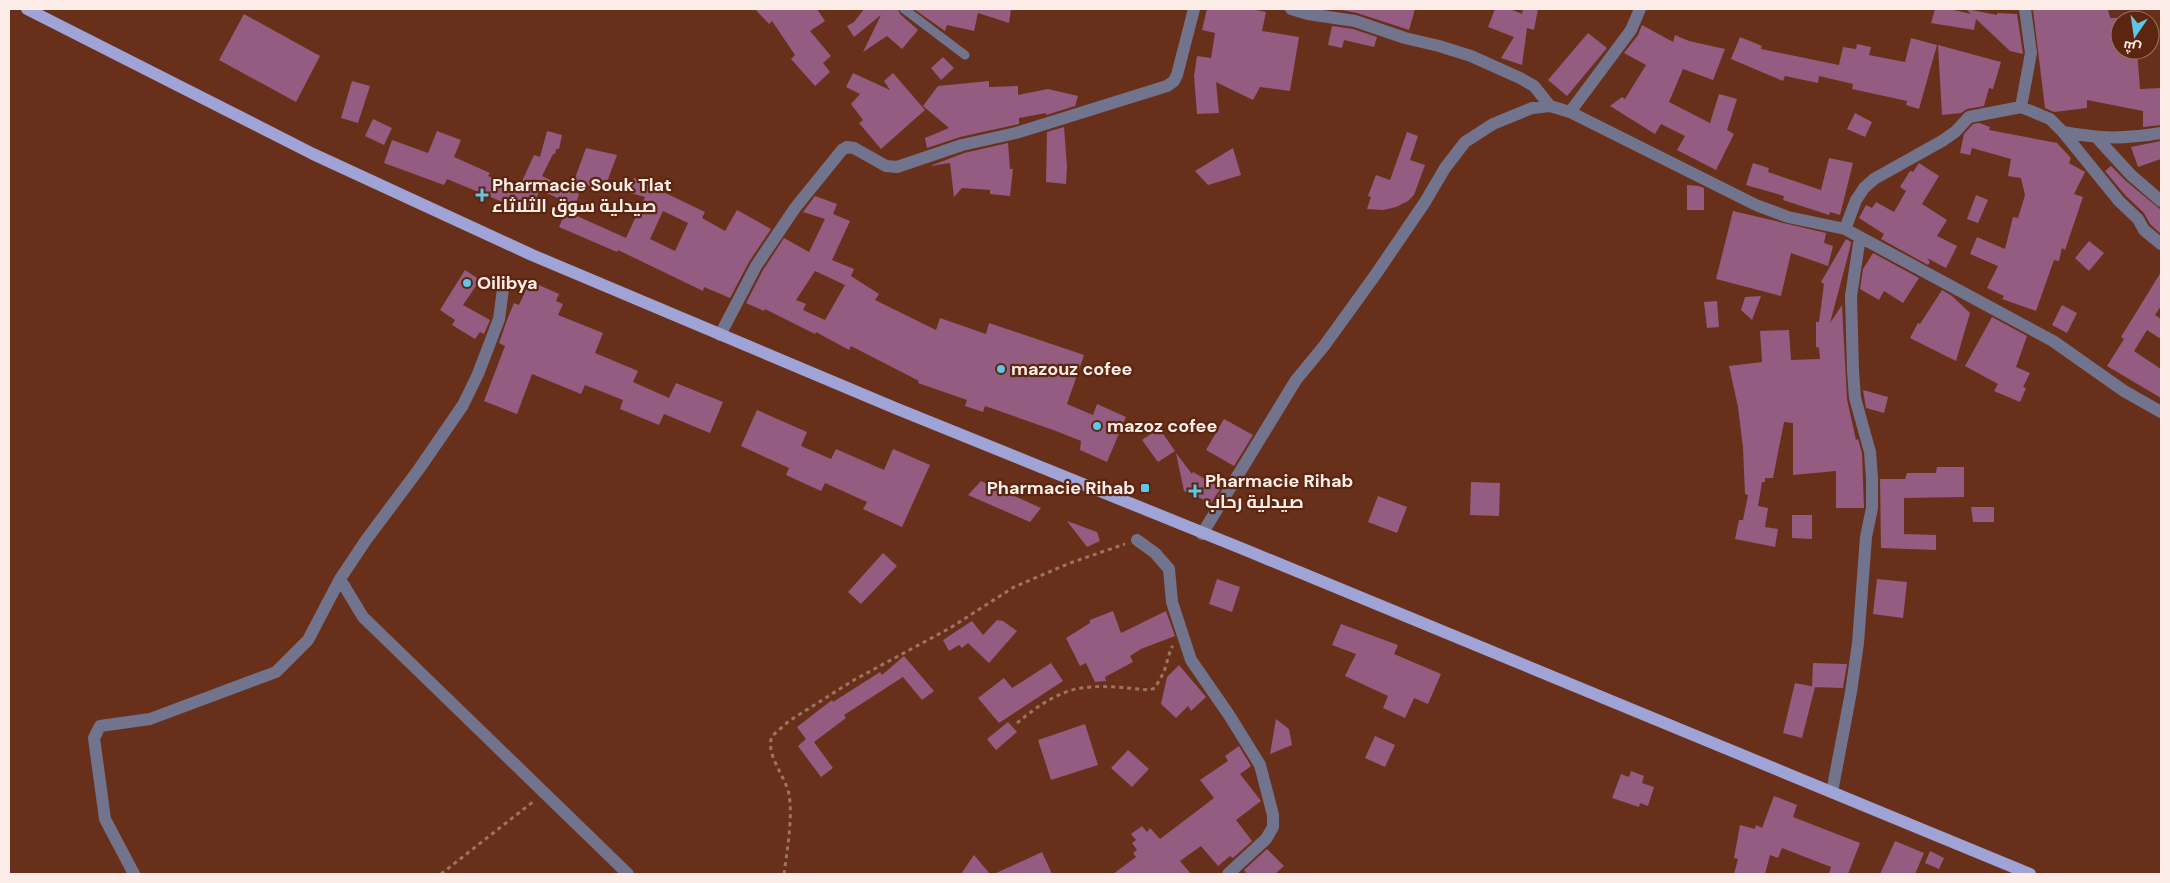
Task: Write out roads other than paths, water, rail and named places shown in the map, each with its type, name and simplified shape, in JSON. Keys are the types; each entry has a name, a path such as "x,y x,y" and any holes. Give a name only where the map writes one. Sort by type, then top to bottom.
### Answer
{"main road":[{"path":"27,9 331,163 515,248 720,335 2030,874"}],"street":[{"path":"720,335 756,266 795,208 842,150 854,148 886,166 897,168 954,148 1016,133 1167,86 1178,75 1194,9"},
{"path":"1291,9 1308,14 1355,21 1405,38 1471,56 1534,86 1550,106"},
{"path":"1570,112 1631,30 1640,9"},
{"path":"2021,107 2031,53 2025,9"},
{"path":"1202,534 1296,380 1324,346 1382,266 1450,161 1466,142 1493,124 1532,108 1550,106 1570,112 1756,205 1788,217 1845,229 2054,341 2124,391 2161,412"},
{"path":"1845,229 1856,200 1864,188 1874,179 1956,132 1970,117 2021,107 2050,120 2063,132 2119,201 2138,220 2144,230 2161,244"},
{"path":"2063,132 2097,138 2134,137 2161,133"},
{"path":"2097,138 2131,174 2161,201"},
{"path":"1832,792 1851,692 1858,643 1866,537 1872,508 1870,452 1855,398 1853,371 1851,296 1860,237"},
{"path":"134,874 105,820 94,738 100,726 150,719 276,672 308,640 340,579 462,405 478,374 499,319 503,289"},
{"path":"1137,540 1155,553 1169,569 1172,602 1191,660 1229,715 1260,765 1273,815 1273,827 1266,839 1228,874"},
{"path":"340,579 363,617 628,874"}],"lane":[{"path":"904,9 965,55"}],"place":[{"name":"Pharmacie Souk Tlat صيدلية سوق الثلاثاء","path":"482,195"},
{"name":"Oilibya","path":"467,283"},
{"name":"mazouz cofee","path":"1001,369"},
{"name":"mazoz cofee","path":"1097,426"},
{"name":"Pharmacie Rihab","path":"1145,488"},
{"name":"Pharmacie Rihab صيدلية رحاب","path":"1195,491"}]}
